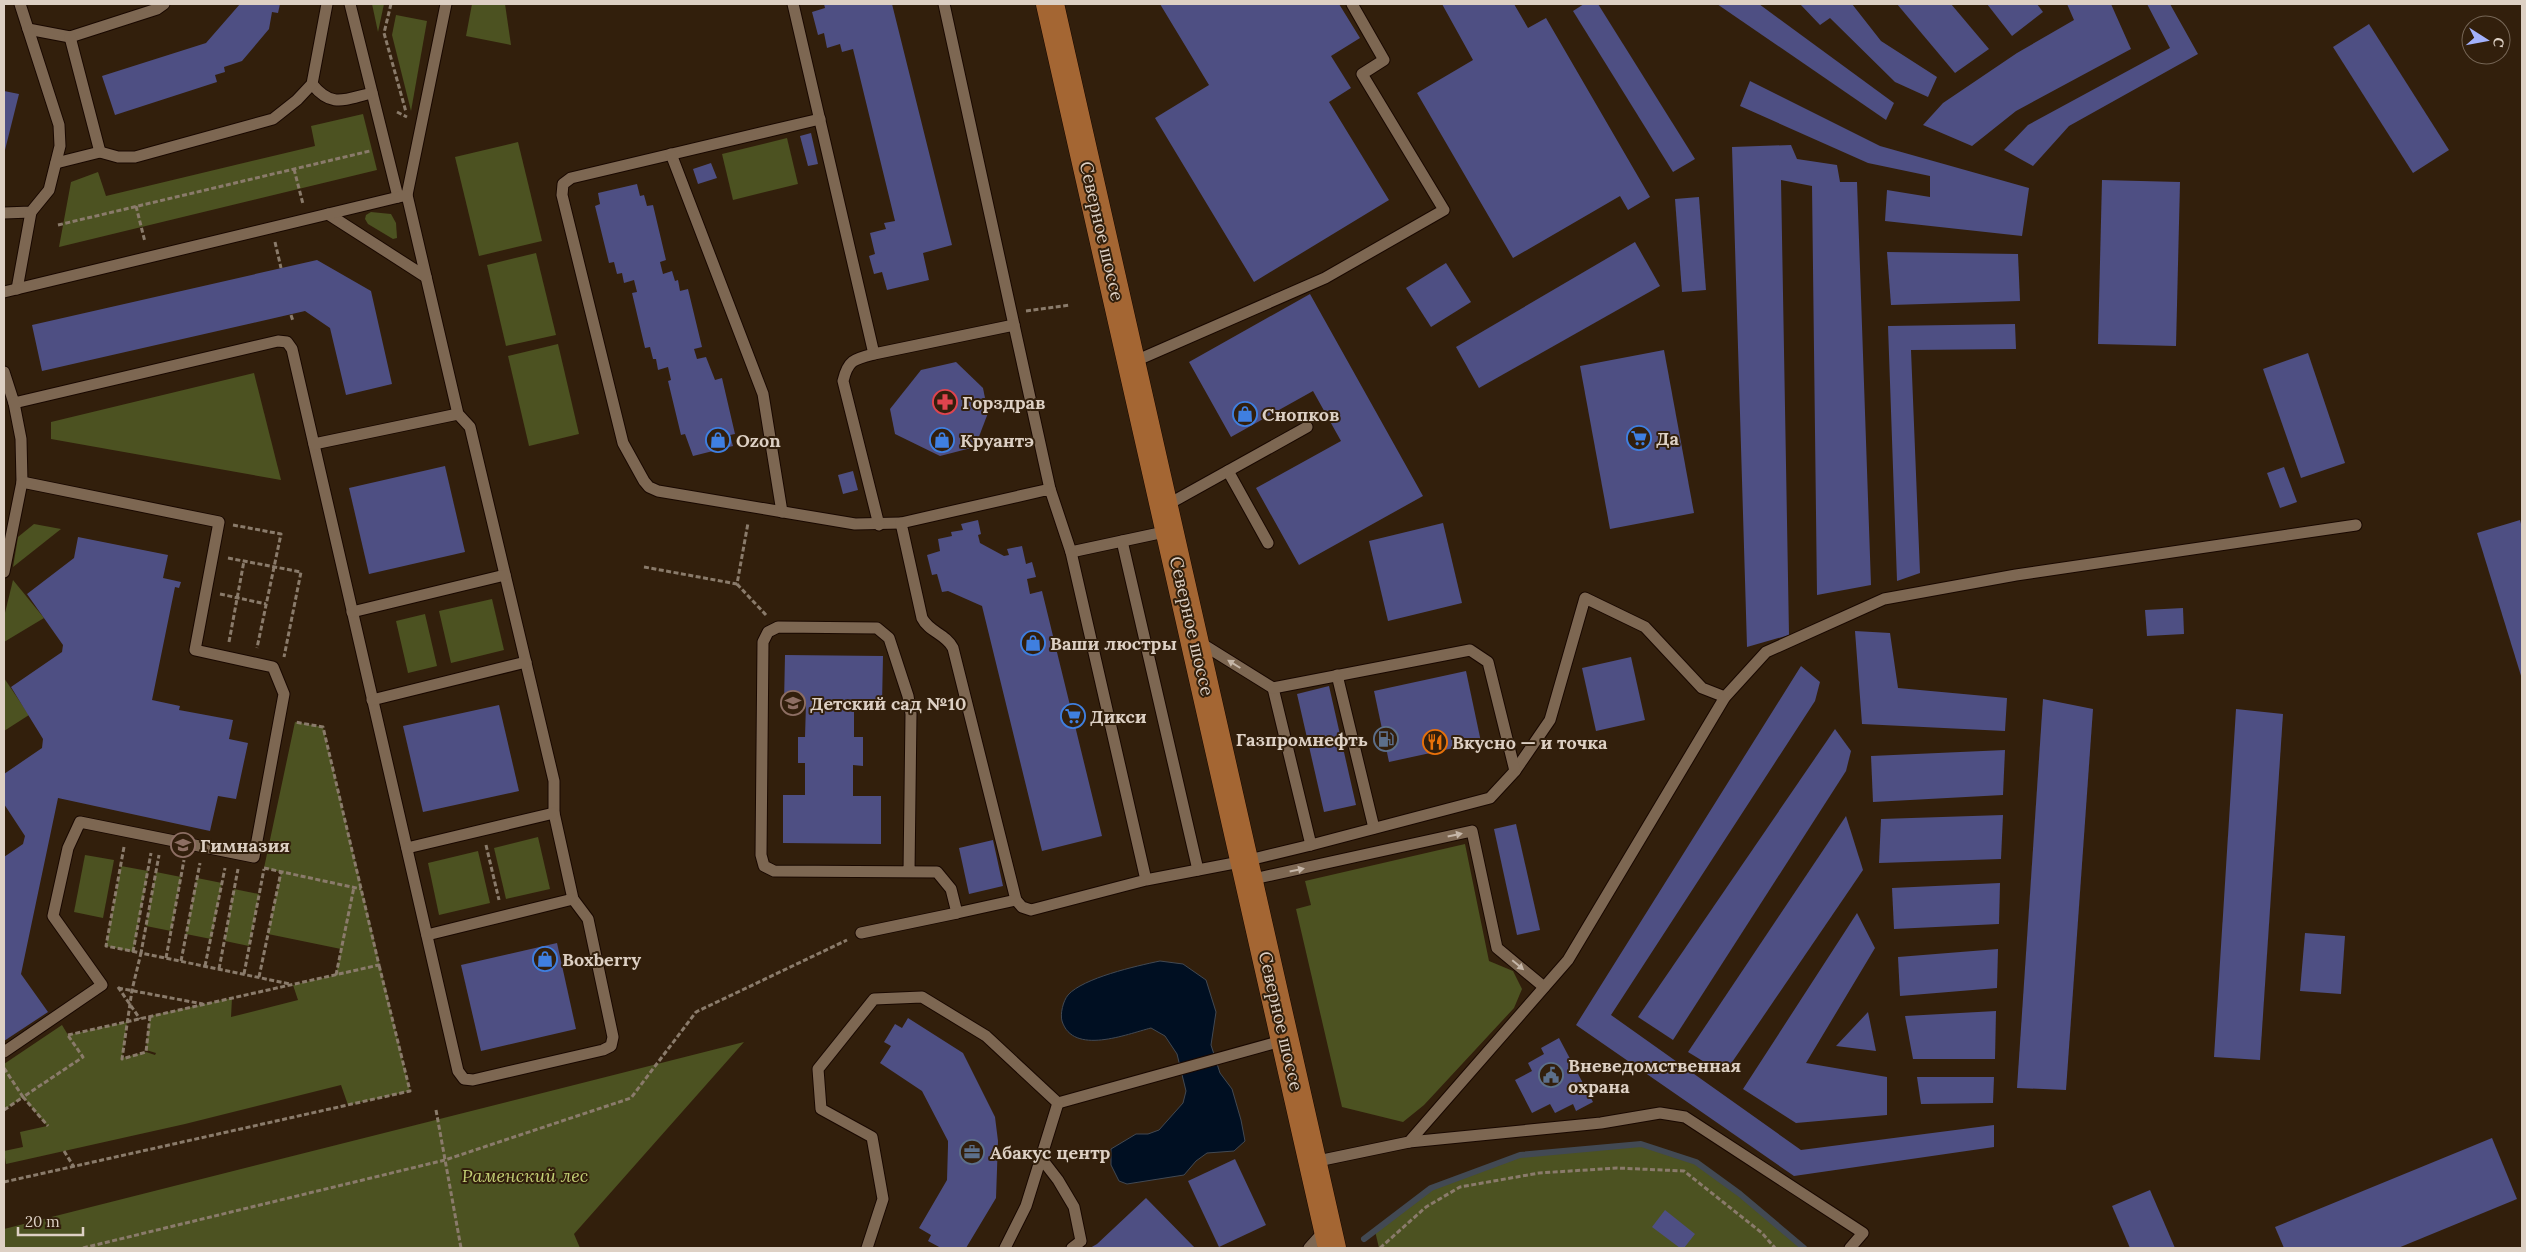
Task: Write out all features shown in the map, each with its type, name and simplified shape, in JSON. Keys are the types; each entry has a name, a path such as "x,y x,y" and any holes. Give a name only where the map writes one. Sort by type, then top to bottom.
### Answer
{"main road":[{"name":"Северное шоссе","path":"1050,4 1133,362 1330,1238"}],"lane":[{"path":"16,289 31,212 49,190 60,146 59,125 20,4"},
{"path":"28,29 70,37 157,9 164,4"},
{"path":"56,163 100,152 118,157 135,157 273,119 312,84 327,4"},
{"path":"14,403 278,341 287,342 292,349 458,1071 464,1079 473,1080 603,1050 611,1046 613,1037 588,919 573,899 554,813 554,781 470,427 458,414 426,277 372,93 350,4"},
{"path":"402,196 446,4"},
{"path":"793,4 874,354"},
{"path":"944,4 1050,489 1071,552 1146,880"},
{"path":"1133,362 1325,278 1444,210 1362,74 1384,60 1352,4"},
{"path":"70,37 100,152"},
{"path":"312,84 321,95 329,100 372,93"},
{"path":"820,119 571,178 563,184 562,195 623,443 644,481 649,487 658,491 855,524 879,525 901,523 1050,489"},
{"path":"671,154 763,394 782,512"},
{"path":"4,292 402,196"},
{"path":"4,212 31,212"},
{"path":"328,214 426,277"},
{"path":"879,525 843,381 846,367 857,358 1013,319"},
{"path":"4,372 14,403 20,438 22,482 4,572"},
{"path":"314,444 458,414"},
{"path":"1071,552 1122,541 1168,518 1228,471 1307,427"},
{"path":"1228,471 1268,543"},
{"path":"4,1052 102,986 53,916 68,848 80,822 254,857 284,694 273,667 195,650 219,522 22,482"},
{"path":"901,523 922,618 925,625 946,638 953,648 1016,900 1022,907 1031,910 1146,880 1198,870 1247,871 1472,832 1497,948 1544,987"},
{"path":"1409,1142 1568,960 1725,696 1766,652 1884,599 2016,575 2356,525"},
{"path":"1122,541 1198,870"},
{"path":"352,612 505,575"},
{"path":"1247,871 1311,846 1490,798 1515,771 1550,720 1585,598 1645,627 1702,688 1725,696"},
{"path":"909,872 911,714 908,696 889,638 877,628 778,627 768,632 763,642 761,855 764,866 774,871 909,872 937,872 951,889 956,913"},
{"path":"1195,640 1273,688 1470,650 1488,662 1515,771"},
{"path":"372,700 526,662"},
{"path":"1338,675 1374,828"},
{"path":"1273,688 1311,846"},
{"path":"407,848 554,813"},
{"path":"427,935 573,899"},
{"path":"861,933 1016,900"},
{"path":"867,1248 882,1199 872,1137 821,1108 818,1069 874,999 922,997 986,1036 1058,1103"},
{"path":"1058,1103 1285,1040"},
{"path":"1005,1248 1026,1206 1058,1103"},
{"path":"1313,1162 1409,1142 1601,1123 1660,1113 1685,1117 1863,1233 1850,1248"},
{"path":"1041,1158 1058,1180 1074,1207 1081,1241 1072,1248"},
{"path":"1309,1248 1330,1238"}],"path":[{"path":"391,4 384,33 408,117 397,112"},
{"path":"58,225 375,149"},
{"path":"294,169 304,208"},
{"path":"136,206 146,245"},
{"path":"274,240 281,268"},
{"path":"1013,319 1070,305"},
{"path":"291,315 293,321"},
{"path":"737,584 751,506"},
{"path":"219,522 281,534 254,663"},
{"path":"212,555 301,572 279,682"},
{"path":"238,644 229,642 244,561"},
{"path":"644,567 737,584 778,627"},
{"path":"206,591 266,604"},
{"path":"248,646 267,649"},
{"path":"276,651 285,653"},
{"path":"4,1182 410,1092 323,727 280,719"},
{"path":"126,839 106,946 293,984"},
{"path":"133,952 152,845"},
{"path":"486,845 500,906"},
{"path":"150,1016 146,1052 122,1059 132,990 141,953 161,846"},
{"path":"166,958 185,852"},
{"path":"181,961 202,855"},
{"path":"205,966 226,860"},
{"path":"219,969 239,863"},
{"path":"256,867 361,889"},
{"path":"244,974 264,868"},
{"path":"259,978 281,872"},
{"path":"336,975 354,887"},
{"path":"83,1248 445,1160 631,1098 696,1012 861,933"},
{"path":"68,1035 379,965"},
{"path":"113,980 140,1019"},
{"path":"118,988 206,1004"},
{"path":"4,1110 82,1057 56,1016"},
{"path":"4,1067 23,1097 48,1126"},
{"path":"436,1110 461,1248"},
{"path":"64,1151 74,1166"},
{"path":"1380,1248 1426,1207 1460,1187 1539,1173 1617,1168 1684,1171 1762,1233 1775,1248"}],"green space":[{"path":"372,4 384,4 378,32"},
{"path":"472,4 505,4 511,45 466,36"},
{"path":"396,15 427,21 411,111 392,35"},
{"path":"363,114 377,170 59,247 71,182 98,172 106,196 315,146 311,126"},
{"path":"787,138 798,184 733,200 722,154"},
{"path":"518,142 542,241 479,256 455,157"},
{"path":"371,212 391,214 396,223 397,238 393,239 368,224 365,219 366,215"},
{"path":"536,253 556,335 506,346 487,265"},
{"path":"558,344 579,434 529,446 508,356"},
{"path":"254,373 281,480 51,439 51,422"},
{"path":"34,524 61,529 13,567 18,537"},
{"path":"13,580 44,618 4,642 4,617"},
{"path":"492,599 504,650 451,663 439,611"},
{"path":"425,614 437,666 408,673 396,621"},
{"path":"4,678 29,715 4,731"},
{"path":"295,722 323,727 410,1091 348,1105 341,1085 185,1124 6,1164 4,1151 23,1147 20,1132 47,1126 23,1097 4,1110 4,1064 62,1025 68,1035 127,1022 122,1058 146,1052 155,1055 156,1053 146,1050 150,1016 232,998 231,1017 298,1000 293,985 336,975 341,949 268,934 281,872 264,868"},
{"path":"538,837 550,889 506,899 494,848"},
{"path":"1465,844 1489,961 1513,971 1522,989 1514,1008 1424,1105 1403,1122 1342,1107 1296,909 1311,905 1305,881"},
{"path":"478,851 490,903 439,915 428,863"},
{"path":"85,855 114,860 103,918 74,912"},
{"path":"121,866 148,871 133,952 106,946"},
{"path":"156,872 181,877 171,931 146,926"},
{"path":"197,878 222,883 211,939 186,934"},
{"path":"234,889 259,894 249,946 225,941"},
{"name":"Раменский лес","path":"744,1042 574,1234 580,1248 4,1248 4,1229"},
{"path":"1641,1144 1696,1162 1740,1194 1804,1248 1379,1248 1375,1231 1431,1188 1520,1155"}],"water":[{"path":"1160,961 1183,964 1206,980 1216,1012 1211,1045 1220,1073 1232,1089 1245,1141 1234,1151 1207,1153 1196,1161 1184,1175 1127,1184 1119,1181 1111,1165 1111,1149 1136,1134 1148,1134 1159,1130 1183,1103 1186,1091 1177,1054 1165,1036 1151,1028 1102,1040 1077,1038 1068,1032 1061,1018 1062,1011 1068,995 1085,983"}],"building":[{"path":"240,4 280,4 278,13 272,12 269,29 242,61 224,67 225,72 215,75 217,82 115,115 102,76 206,43"},
{"path":"824,4 892,4 952,245 923,253 929,280 887,290 882,272 874,274 869,256 875,254 870,233 886,229 884,223 895,221 853,49 842,52 840,44 827,48 824,33 818,35 812,12 825,8"},
{"path":"1160,4 1339,4 1360,38 1331,56 1351,88 1329,102 1389,200 1254,282 1155,118 1209,85"},
{"path":"1442,4 1514,4 1528,28 1546,18 1650,197 1628,210 1620,196 1513,258 1417,93 1473,60"},
{"path":"1584,4 1598,4 1695,159 1673,172 1573,11"},
{"path":"1717,4 1759,4 1894,103 1886,120"},
{"path":"1800,4 1852,4 1881,41 1937,77 1928,97 1895,82 1830,18 1820,25"},
{"path":"1897,4 1951,4 1989,49 1955,73"},
{"path":"1987,4 2037,4 2043,12 2012,36"},
{"path":"2067,4 2111,4 2131,49 2016,111 1972,146 1923,125 1943,103 2017,53 2074,20"},
{"path":"2147,4 2170,4 2198,54 2069,126 2033,166 2004,150 2028,125 2170,48"},
{"path":"2369,24 2449,150 2413,173 2333,47"},
{"path":"1750,81 1880,146 2029,188 2022,236 1885,221 1887,190 1930,197 1930,176 1868,163 1740,106"},
{"path":"4,91 19,94 4,154"},
{"path":"811,133 818,164 808,166 800,136"},
{"path":"1791,145 1797,159 1837,165 1840,182 1857,182 1871,585 1817,595 1812,186 1781,180 1789,635 1747,647 1732,147"},
{"path":"711,163 717,178 698,184 693,169"},
{"path":"2102,180 2180,182 2176,346 2098,344"},
{"path":"637,184 640,196 644,195 647,206 653,205 666,260 660,262 663,274 672,271 675,281 678,280 680,291 688,289 702,347 694,349 697,359 706,357 715,380 722,378 735,434 730,435 733,446 693,456 685,434 681,435 668,381 671,380 668,367 658,370 656,359 653,359 650,347 645,348 632,293 637,292 634,280 624,283 622,273 617,274 614,262 609,263 595,206 600,204 598,193"},
{"path":"1699,197 1706,290 1682,292 1675,199"},
{"path":"1635,242 1660,286 1479,388 1456,347"},
{"path":"1887,252 2018,254 2020,301 1891,305"},
{"path":"317,260 371,291 392,384 346,395 330,328 305,311 42,371 32,325"},
{"path":"1446,263 1471,302 1431,327 1406,288"},
{"name":"Снопков","path":"1310,294 1423,496 1299,565 1256,488 1341,441 1313,391 1231,437 1189,362"},
{"path":"2015,324 2016,349 1911,350 1920,573 1897,581 1888,326"},
{"path":"1664,350 1694,513 1610,529 1580,366"},
{"path":"2308,353 2345,463 2301,478 2263,369"},
{"path":"956,362 983,388 988,413 975,447 940,456 895,434 890,409 921,370"},
{"path":"445,466 465,552 369,574 349,488"},
{"path":"2284,467 2297,502 2280,508 2267,473"},
{"path":"853,471 858,490 843,494 838,475"},
{"path":"978,520 981,534 978,535 980,543 1004,556 1009,555 1007,549 1022,546 1026,564 1032,562 1036,577 1027,579 1030,594 1042,591 1102,836 1042,851 982,606 948,591 942,592 937,574 932,575 927,555 940,551 938,539 952,536 951,532 963,530 961,524"},
{"path":"2520,520 2522,528 2522,679 2477,533"},
{"path":"1443,523 1462,603 1388,621 1369,541"},
{"path":"78,537 168,555 163,578 181,582 179,588 175,587 152,700 180,706 179,710 233,720 229,739 248,743 236,799 218,796 210,831 58,798 21,974 48,1012 4,1041 4,857 23,844 25,836 4,804 4,774 42,748 43,739 11,687 62,652 63,645 27,594 74,558"},
{"path":"2183,608 2184,634 2147,636 2145,610"},
{"path":"1855,631 1890,633 1898,688 2007,698 2005,731 1862,724"},
{"path":"785,655 883,656 882,704 854,704 854,737 863,737 863,766 853,765 853,796 881,796 881,844 783,843 783,795 805,795 805,763 798,763 798,737 805,737 806,703 784,703"},
{"path":"1631,657 1645,720 1596,731 1582,668"},
{"path":"1801,666 1820,682 1815,701 1611,1015 1801,1150 1994,1125 1994,1147 1794,1176 1576,1025"},
{"path":"1466,671 1481,742 1389,762 1374,691"},
{"path":"1329,686 1356,805 1324,812 1297,694"},
{"path":"2043,699 2093,709 2066,1090 2017,1088"},
{"path":"499,705 519,791 423,812 403,726"},
{"path":"2236,709 2283,714 2260,1060 2214,1057"},
{"path":"1835,729 1851,751 1846,771 1673,1040 1638,1017"},
{"path":"2005,750 2003,795 1873,802 1871,756"},
{"path":"2003,815 2001,859 1879,863 1881,819"},
{"path":"1846,816 1863,870 1724,1074 1688,1052"},
{"path":"1516,824 1540,930 1517,935 1494,829"},
{"path":"993,840 1003,886 969,894 959,848"},
{"path":"2000,883 1999,924 1894,929 1892,888"},
{"path":"1857,913 1875,948 1806,1063 1887,1077 1887,1115 1796,1123 1743,1089"},
{"path":"2305,933 2345,936 2341,994 2300,991"},
{"path":"557,943 576,1029 481,1051 461,965"},
{"path":"1998,949 1997,988 1900,996 1898,957"},
{"path":"1996,1011 1995,1059 1913,1059 1905,1016"},
{"path":"1868,1012 1876,1051 1836,1046"},
{"path":"908,1018 963,1053 995,1117 998,1141 996,1198 966,1248 941,1248 928,1241 931,1235 919,1228 947,1180 948,1141 922,1091 880,1063 891,1046 884,1042 895,1024 902,1028"},
{"name":"Вневедомственная охрана","path":"1559,1038 1593,1102 1576,1111 1573,1104 1555,1113 1550,1104 1532,1113 1515,1080 1532,1071 1528,1063 1544,1054 1541,1048"},
{"path":"1917,1077 1994,1077 1993,1103 1921,1104"},
{"path":"2492,1138 2517,1199 2398,1248 2284,1248 2275,1227"},
{"path":"1235,1159 1266,1225 1219,1247 1188,1181"},
{"path":"2150,1190 2175,1248 2130,1248 2112,1206"},
{"path":"1146,1198 1195,1248 1090,1248 1097,1244"},
{"path":"1665,1210 1695,1234 1684,1248 1680,1248 1652,1227"}],"waterway":[{"path":"1364,1239 1431,1188 1520,1155 1641,1144 1696,1162 1740,1194 1804,1248"}],"place":[{"name":"Горздрав","path":"945,402"},
{"name":"Снопков","path":"1245,414"},
{"name":"Да","path":"1639,438"},
{"name":"Ozon","path":"718,440"},
{"name":"Круантэ","path":"942,440"},
{"name":"Ваши люстры","path":"1033,643"},
{"name":"Детский сад №10","path":"793,703"},
{"name":"Дикси","path":"1073,716"},
{"name":"Газпромнефть","path":"1386,739"},
{"name":"Вкусно — и точка","path":"1435,742"},
{"name":"Гимназия","path":"183,845"},
{"name":"Boxberry","path":"545,959"},
{"name":"Вневедомственная охрана","path":"1551,1075"},
{"name":"Абакус центр","path":"972,1152"}]}
